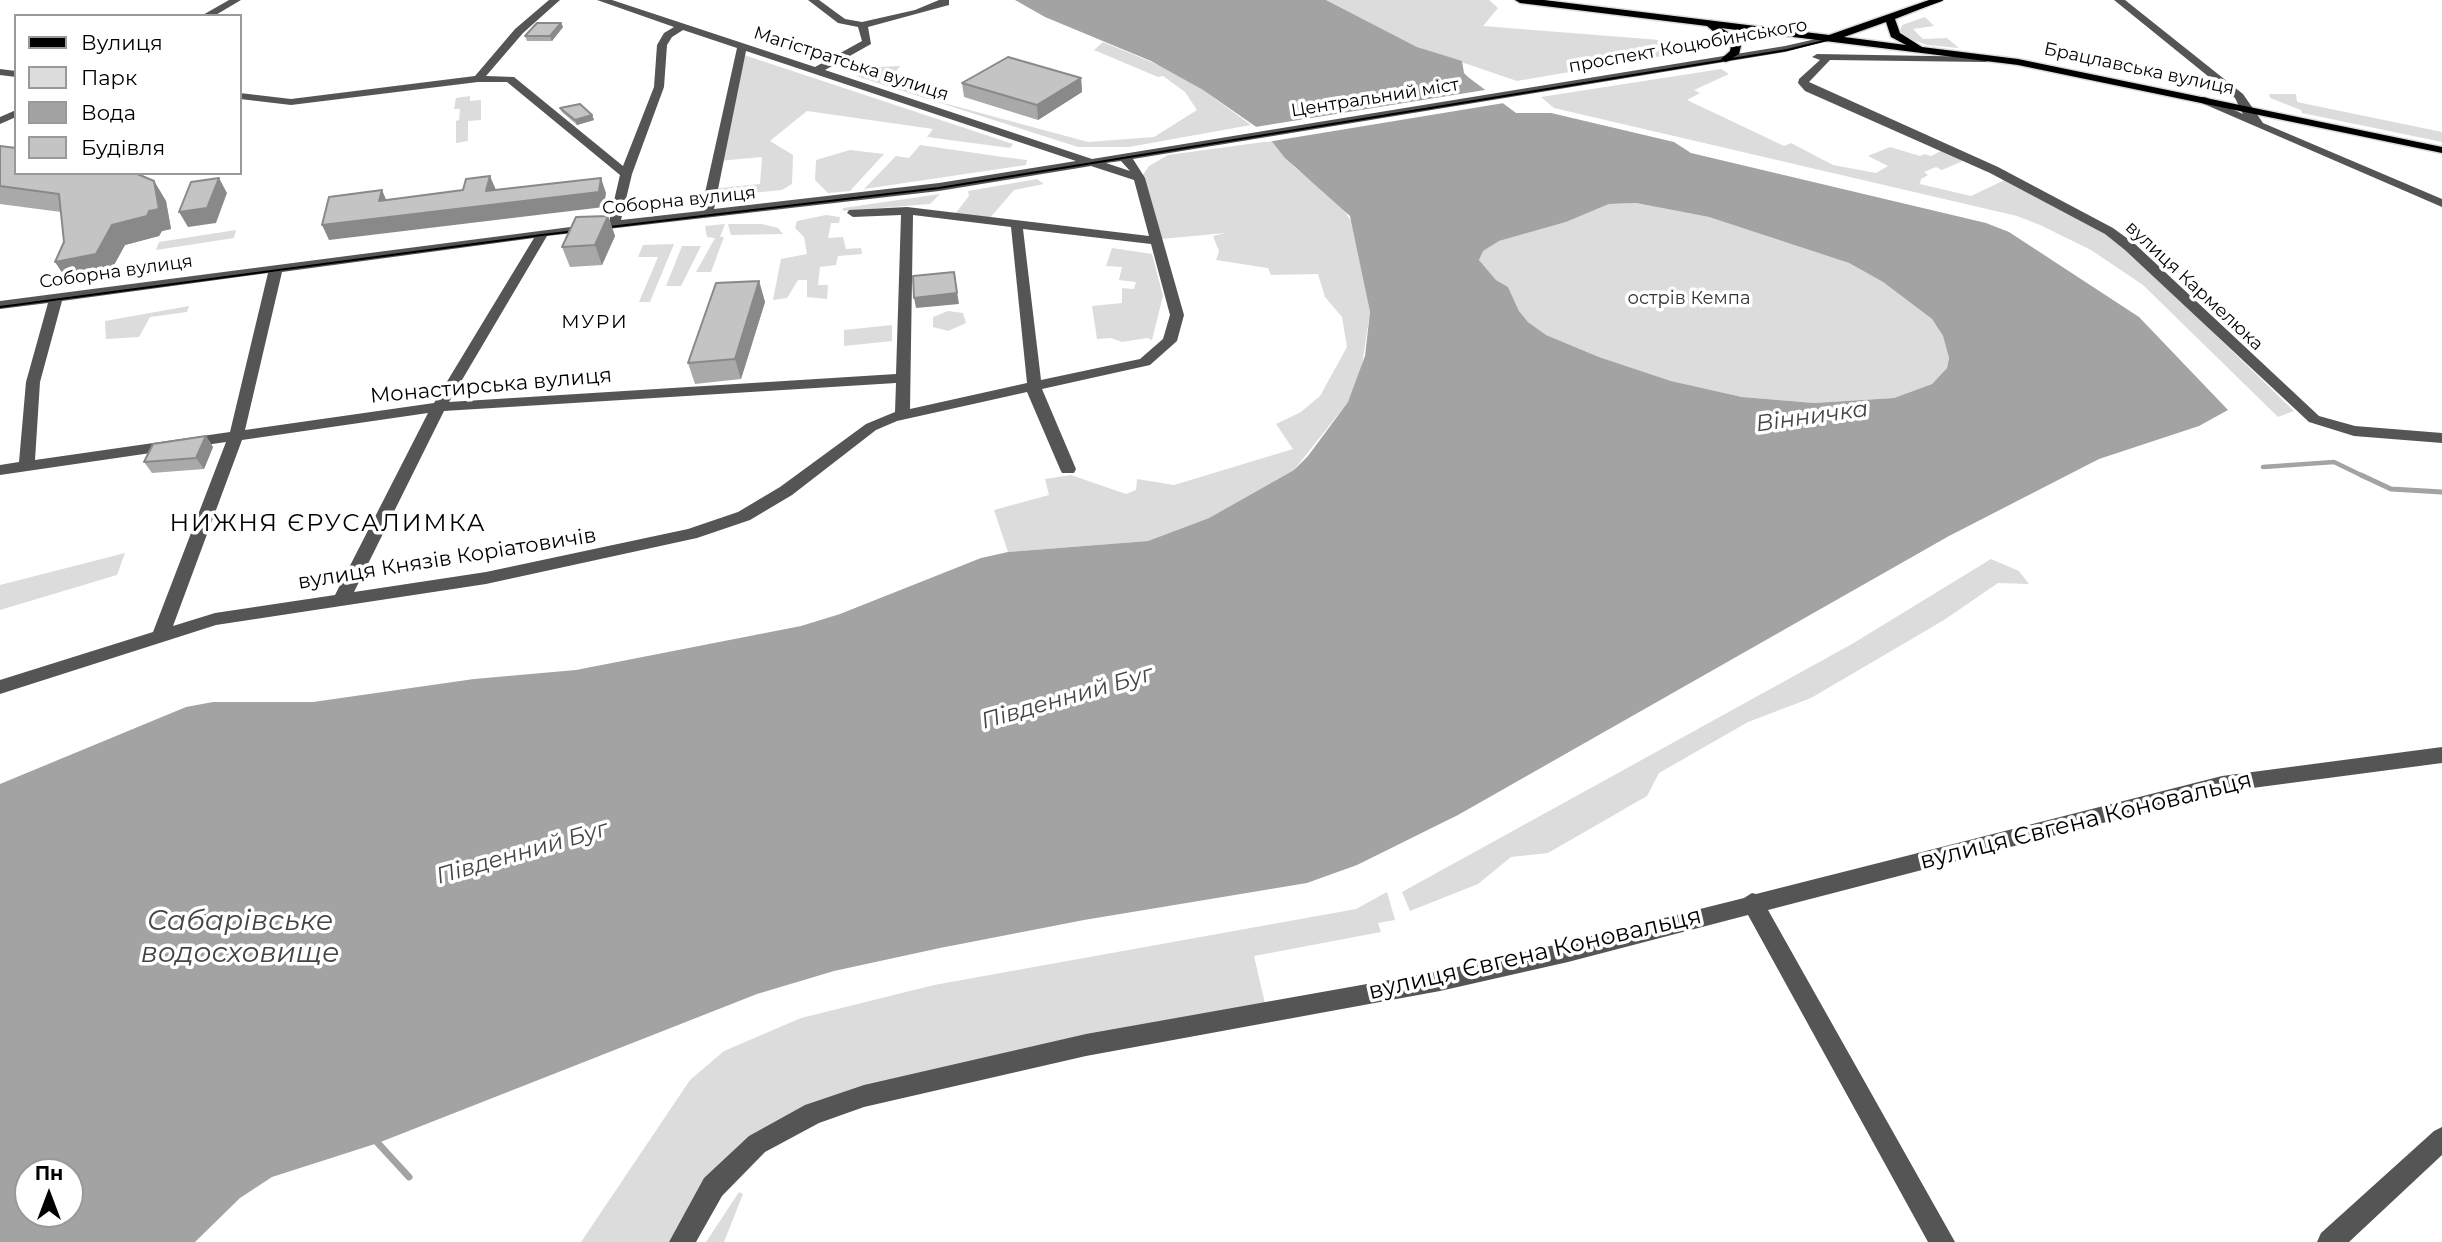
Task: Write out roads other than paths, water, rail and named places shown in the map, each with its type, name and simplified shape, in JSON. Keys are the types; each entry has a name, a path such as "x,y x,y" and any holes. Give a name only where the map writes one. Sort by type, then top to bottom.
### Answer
{"main road":[{"name":"Брацлавська вулиця","path":"1520,0 1985,59 2090,76 2442,150"},
{"name":"проспект Коцюбинського","path":"1825,40 1938,0"},
{"path":"1889,17 1895,36 1937,54"},
{"path":"1702,24 1722,32 1734,42 1735,52 1726,58"}],"street":[{"path":"210,14 236,0"},
{"path":"478,79 519,30 555,0"},
{"name":"Магістратська вулиця","path":"602,0 1139,178"},
{"path":"813,0 842,21 862,25 918,12 946,3 944,0"},
{"path":"2119,0 2239,96 2259,125"},
{"path":"816,71 867,42 862,25"},
{"path":"614,225 626,174 659,87 664,40 682,27"},
{"name":"проспект Коцюбинського","path":"1522,92 1825,40"},
{"path":"706,216 743,47"},
{"name":"вулиця Кармелюка","path":"1826,57 1825,61 1804,79 1803,83 1809,89 1994,170 2109,231 2130,247 2314,419 2354,431 2442,438"},
{"path":"1726,58 1985,59"},
{"path":"242,96 291,102 478,79 510,79 626,174"},
{"name":"Центральний міст","path":"1235,138 1522,92"},
{"path":"2201,99 2442,203"},
{"path":"2276,132 2285,126 2286,118"},
{"name":"Соборна вулиця","path":"0,305 543,233 916,190 1235,138"},
{"path":"1042,147 1123,156"},
{"path":"1042,147 1057,158 1048,169"},
{"path":"1139,178 1147,164 1165,150"},
{"name":"вулиця Князів Коріатовичів","path":"0,687 161,634 240,614 486,578 691,534 744,516 786,491 871,427 902,414 1137,365 1152,359 1167,346 1173,335 1177,314 1139,178 1134,167 1123,156"},
{"path":"853,213 907,211 1017,227 1157,241"},
{"path":"902,414 907,211"},
{"path":"1017,227 1034,387 1068,469"},
{"path":"342,598 439,407 543,233"},
{"path":"161,634 237,434 276,268"},
{"path":"27,466 33,382 56,298"},
{"name":"Монастирська вулиця","path":"0,470 439,407 904,378"},
{"name":"вулиця Євгена Коновальця","path":"681,1242 713,1187 757,1144 813,1113 864,1096 1086,1045 1440,981 1568,952 1752,902 2222,784 2442,755"},
{"path":"1752,902 1941,1242"},
{"path":"2330,1242 2442,1139"}],"water":[{"name":"Сабарівське водосховище","path":"1015,0 1326,0 1417,47 1462,61 1464,73 1468,77 1516,113 1551,113 1674,142 1691,153 1986,223 2009,232 2139,317 2228,410 2199,426 2099,459 1949,536 1458,815 1357,865 1307,883 1084,920 940,948 834,971 757,994 378,1143 272,1177 240,1198 195,1242 0,1242 0,784 186,707 213,702 313,702 474,679 576,670 801,626 840,614 981,558 1008,552 1148,541 1209,518 1294,470 1308,456 1348,402 1365,356 1370,312 1350,216 1285,158 1265,133 1203,90 1151,61 1045,17","holes":["1636,203 1709,217 1849,263 1883,282 1932,319 1943,336 1949,358 1947,368 1932,384 1894,398 1814,403 1742,397 1671,381 1599,357 1546,335 1528,322 1519,311 1508,287 1496,280 1479,260 1483,251 1499,241 1566,222 1609,204"]}],"waterway":[{"name":"Вінничка","path":"2263,467 2334,462 2365,477"},
{"name":"Вінничка","path":"2361,475 2391,489 2442,492"},
{"path":"375,1140 409,1177"}],"tram line":[{"path":"0,307 542,235 939,188 1787,50 1828,40 1942,0"}],"district":[{"name":"МУРИ","path":"595,322"},
{"name":"НИЖНЯ ЄРУСАЛИМКА","path":"328,524"}],"park label":[{"name":"острів Кемпа","path":"1689,299"}],"water label":[{"name":"Південний Буг","path":"1067,698"},
{"name":"Південний Буг","path":"522,853"}]}
